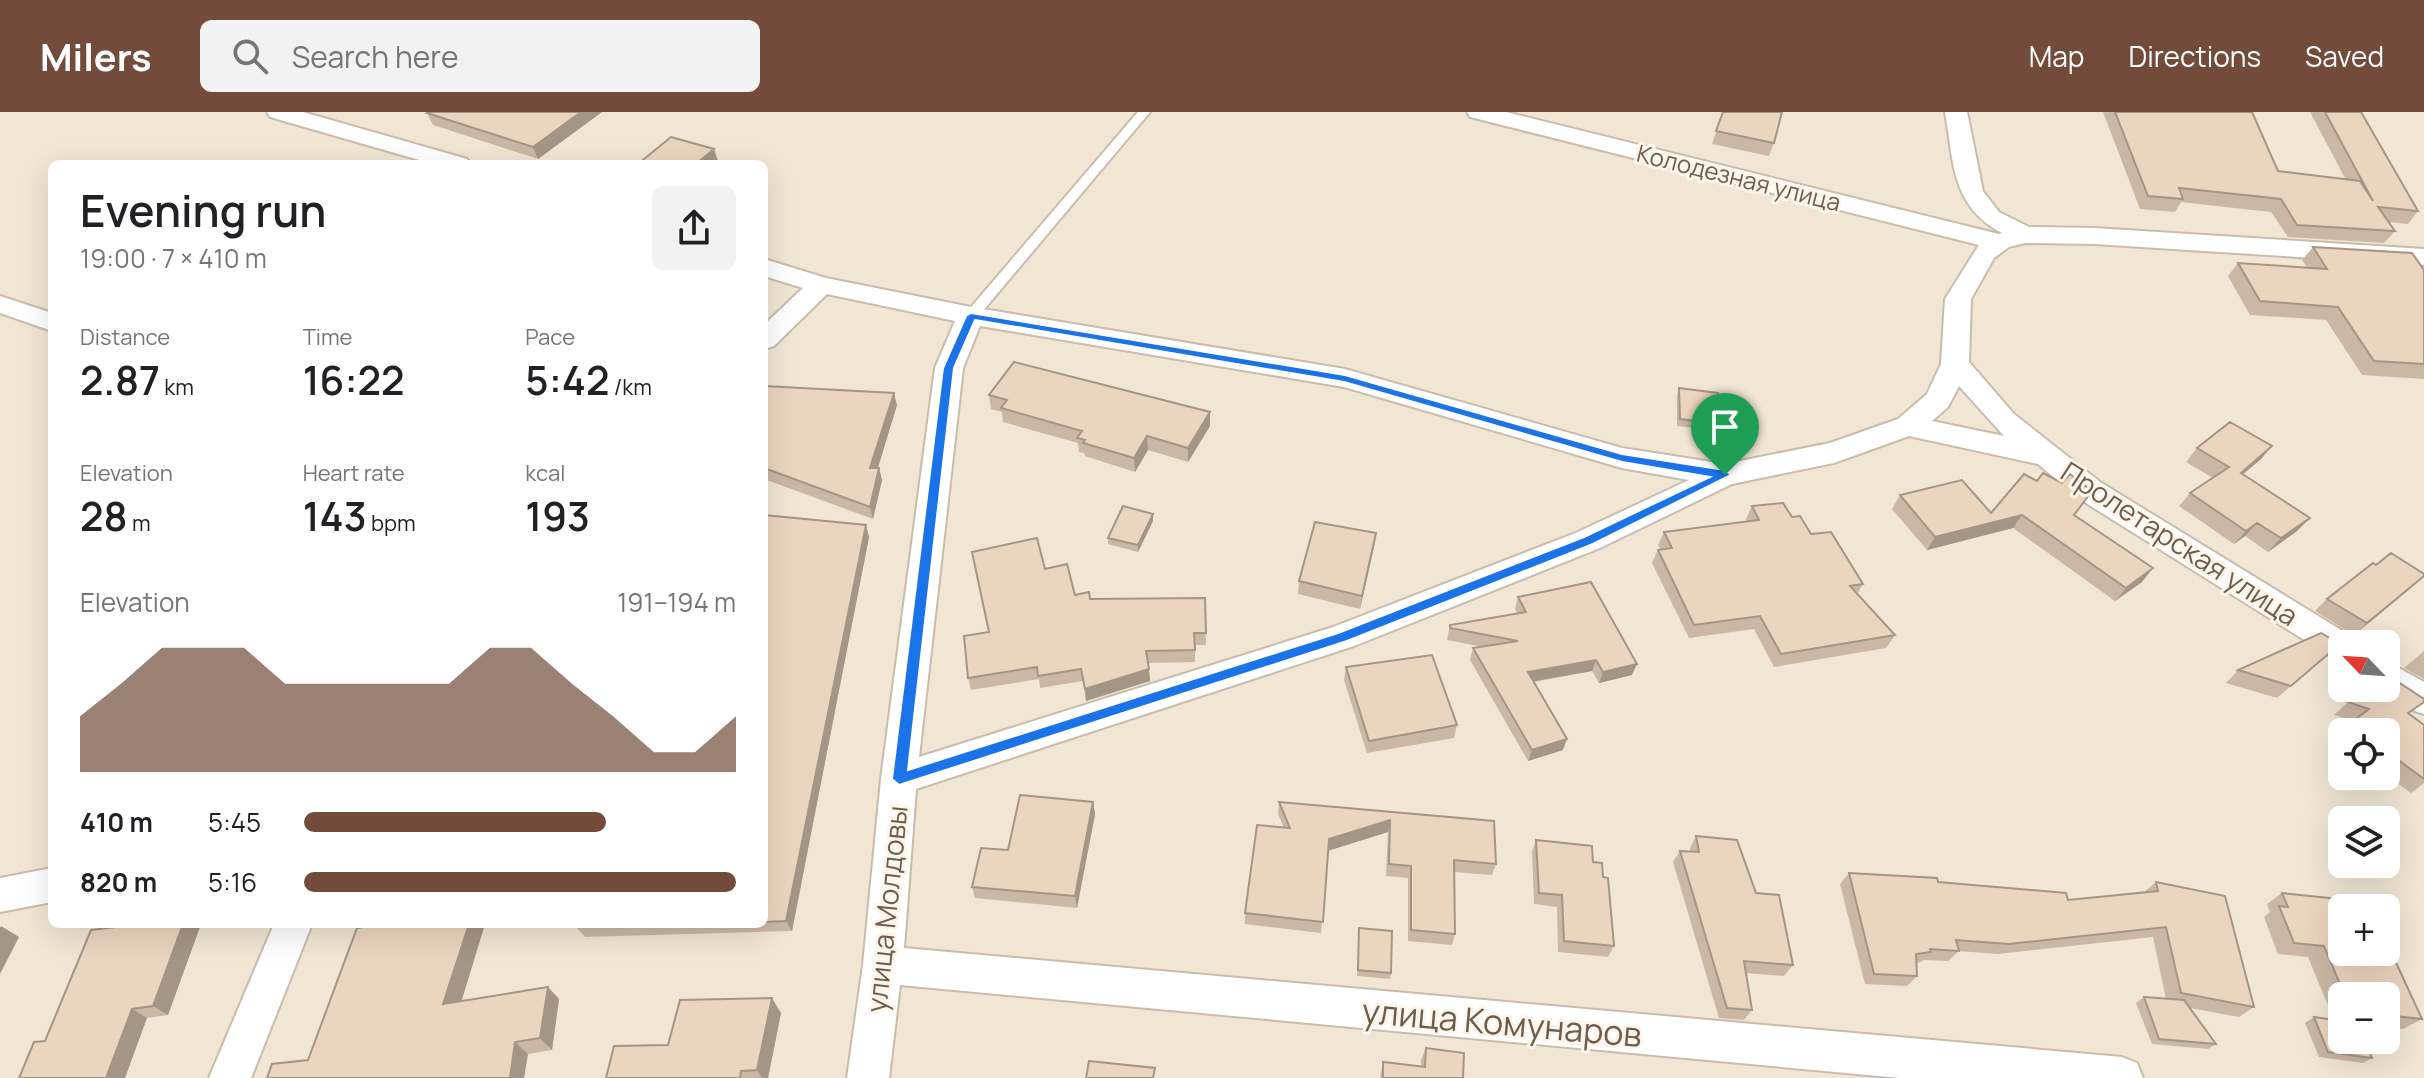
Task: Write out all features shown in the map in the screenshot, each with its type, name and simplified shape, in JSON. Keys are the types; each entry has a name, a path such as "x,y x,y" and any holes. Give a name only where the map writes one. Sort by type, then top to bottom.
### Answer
{"street":[{"path":"278,112 445,160"},
{"name":"Колодезная улица","path":"1478,112 2012,239 2110,237 2424,257"},
{"path":"899,779 1342,637 1589,540 1725,475 1834,453 1908,426 1938,400 1955,364 1958,299 1984,253 2012,239 1971,192 1956,112"},
{"path":"768,268 822,285 971,316 1345,378 1622,458 1725,475"},
{"path":"768,336 822,285"},
{"path":"0,304 48,321"},
{"name":"улица Молдовы","path":"868,1078 883,965 899,779 949,368 971,316"},
{"name":"Пролетарская улица","path":"1955,364 2004,421 2089,490 2328,638"},
{"path":"1908,426 2047,456"},
{"path":"2400,684 2424,700"},
{"path":"0,895 48,886"},
{"path":"230,1078 291,928"},
{"name":"улица Комунаров","path":"883,965 2122,1078"}],"lane":[{"path":"971,316 1144,112"}],"shaded area":[{"path":"0,112 2424,112 2424,1078 0,1078"}],"building":[{"path":"429,112 581,112 533,147"},
{"path":"1723,112 1782,112 1774,143 1716,131"},
{"path":"2115,112 2252,112 2278,171 2360,181 2373,201 2325,112 2361,112 2418,211 2378,207 2395,231 2297,225 2281,199 2179,188 2183,199 2148,196"},
{"path":"671,137 714,149 701,160 643,160"},
{"path":"2313,247 2412,253 2424,270 2424,364 2374,361 2338,307 2260,301 2238,263 2327,269"},
{"path":"1014,362 1210,412 1188,448 1147,436 1134,458 1083,443 1085,440 1077,438 1082,431 1001,408 1007,400 989,395"},
{"path":"768,386 894,393 870,468 879,468 870,507 768,469"},
{"path":"1679,388 1718,393 1719,424 1680,419"},
{"path":"2230,422 2272,446 2241,473 2310,518 2281,538 2257,523 2246,531 2190,493 2229,467 2197,448"},
{"path":"2043,473 2062,483 2070,474 2092,491 2074,515 2153,568 2126,588 2022,515 1935,537 1900,495 1962,480 1991,513 2024,474 2037,481"},
{"path":"1783,503 1792,517 1800,516 1811,534 1831,532 1863,584 1850,586 1895,635 1781,654 1760,616 1694,625 1658,550 1672,548 1664,532 1759,520 1752,506"},
{"path":"1123,506 1153,514 1138,545 1108,538"},
{"path":"768,515 866,525 786,921 768,922"},
{"path":"1315,522 1376,533 1362,596 1299,581"},
{"path":"1037,538 1045,569 1067,564 1075,595 1089,592 1090,599 1205,598 1206,633 1194,633 1195,650 1146,651 1149,669 1085,689 1081,669 1038,676 1037,667 968,678 964,636 989,632 972,552"},
{"path":"2391,553 2424,576 2367,623 2327,599 2373,563 2376,565"},
{"path":"1591,582 1637,664 1603,672 1596,660 1528,672 1567,739 1532,750 1473,648 1518,641 1450,628 1450,625 1526,612 1518,597"},
{"path":"2321,633 2328,637 2328,654 2291,686 2238,670"},
{"path":"1432,655 1457,725 1369,741 1346,667"},
{"path":"2400,683 2424,699 2408,713 2424,725 2424,779 2400,761 2400,718 2357,718 2369,709 2348,702 2400,702"},
{"path":"1020,795 1093,802 1075,896 972,887 981,848 1008,850"},
{"path":"1279,802 1494,821 1496,864 1454,860 1455,934 1411,930 1411,866 1389,864 1390,820 1329,839 1323,922 1245,913 1257,825 1290,828"},
{"path":"1696,836 1737,840 1756,893 1779,895 1793,965 1744,961 1752,1010 1727,1008 1680,851 1699,852"},
{"path":"1536,840 1592,846 1593,862 1602,863 1603,877 1608,878 1614,946 1564,941 1562,895 1539,893"},
{"path":"1849,873 1937,878 1938,882 2066,893 2068,900 2158,891 2156,882 2225,896 2254,1007 2181,993 2166,927 2009,944 1956,940 1959,951 1930,949 1931,952 1916,954 1917,976 1874,974"},
{"path":"2282,893 2328,898 2328,956 2324,946 2294,943 2279,906 2288,907"},
{"path":"182,928 153,1006 132,1009 106,1078 19,1078 34,1042 45,1041 91,930"},
{"path":"357,928 468,928 443,1004 548,987 540,1038 515,1042 510,1078 267,1078 272,1064 308,1060"},
{"path":"1359,928 1392,931 1391,973 1358,970"},
{"path":"2332,966 2398,966 2422,1019 2400,1017 2400,982 2339,982"},
{"path":"2144,997 2184,1000 2216,1044 2159,1039"},
{"path":"772,998 757,1070 741,1071 740,1078 606,1078 614,1046 668,1045 680,1000"},
{"path":"2314,1017 2328,1019 2328,1052"},
{"path":"1426,1048 1464,1053 1463,1078 1383,1078 1383,1062 1425,1067"},
{"path":"2343,1054 2370,1054 2372,1058"},
{"path":"1089,1061 1155,1068 1153,1078 1086,1078"}],"route":[{"path":"971,316 1345,378 1622,458 1725,475 1589,540 1342,637 899,779 949,368 971,316"}]}
